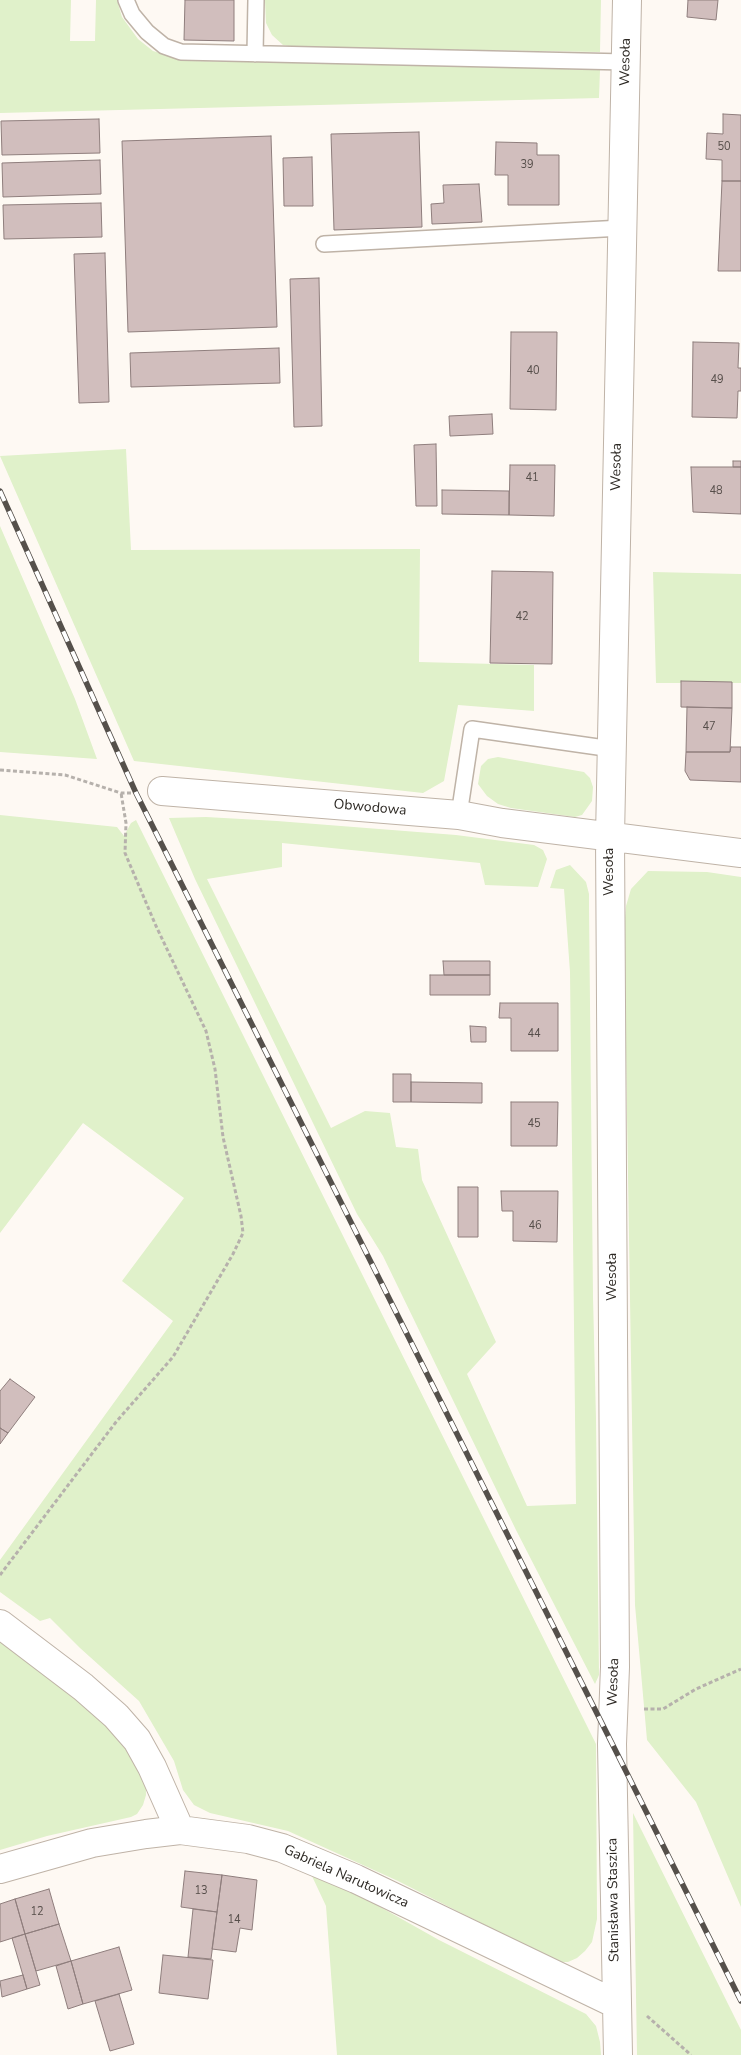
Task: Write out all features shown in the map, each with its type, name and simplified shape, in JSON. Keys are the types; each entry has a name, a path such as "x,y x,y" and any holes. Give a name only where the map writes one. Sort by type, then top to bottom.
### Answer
{"street":[{"name":"Wesoła","path":"612,1744 615,1658 610,837 627,0"},
{"name":"Obwodowa","path":"162,791 459,815 610,837 741,853"},
{"path":"0,1624 83,1687 116,1716 136,1740 152,1767 180,1830"},
{"name":"Stanisława Staszica","path":"612,1744 618,2055"},
{"name":"Gabriela Narutowicza","path":"0,1869 100,1842 180,1830 216,1833 248,1839 290,1851 356,1879 616,2004"}],"lane":[{"path":"126,0 132,14 147,32 164,46 181,52 626,62"},
{"path":"256,0 256,54"},
{"path":"324,244 622,228"},
{"path":"459,815 472,729 612,749"}],"path":[{"path":"0,770 65,776 121,793 162,791"},
{"path":"0,1576 116,1422 173,1357 233,1254 243,1233 241,1216 223,1137 215,1069 206,1031 156,926 125,853 126,823 121,793"},
{"path":"614,1709 663,1709 696,1689 741,1668"},
{"path":"616,2004 651,2017 691,2055"}],"green space":[{"path":"0,0 71,0 70,41 95,41 96,0 117,0 122,17 138,39 153,51 189,61 357,63 600,70 599,98 0,113"},
{"path":"265,0 601,0 600,52 294,47 283,45 272,35 266,23"},
{"path":"126,449 131,550 420,549 419,662 534,665 534,711 458,705 444,781 423,793 134,761 0,456"},
{"path":"0,526 75,699 97,759 0,752"},
{"path":"653,572 741,574 741,683 656,683"},
{"path":"498,757 584,772 590,778 593,787 592,801 582,815 575,817 511,808 498,804 487,796 478,784 481,766 488,759"},
{"path":"0,815 117,827 124,836 131,823 136,820 596,1744 597,1919 592,1942 577,1958 568,1962 559,1962 398,1881 288,1831 210,1813 194,1805 183,1790 174,1761 139,1701 50,1618 40,1621 0,1592 0,1560 173,1321 122,1281 184,1198 83,1123 0,1233"},
{"path":"206,817 456,835 534,845 543,850 547,859 538,887 485,885 480,863 282,843 282,867 207,879 331,1128 365,1111 390,1113 396,1147 418,1149 422,1180 496,1342 467,1374 527,1506 576,1504 570,972 564,889 550,888 556,870 570,865 586,882 589,894 599,1675 595,1684 516,1530 383,1256 357,1214 195,879 169,818"},
{"path":"648,871 707,872 741,877 741,1907 696,1802 647,1740 635,1605 624,930 626,906 631,889"},
{"path":"0,1639 88,1705 122,1739 146,1783 146,1795 143,1805 137,1814 47,1836 0,1850"},
{"path":"633,1813 741,2030 741,2055 637,2055"},
{"path":"311,1874 375,1904 439,1940 586,2014 596,2026 601,2055 337,2055 326,1906"}],"building":[{"path":"185,0 234,0 234,41 184,40"},
{"path":"688,0 718,0 716,20 687,17"},
{"path":"723,114 741,115 741,181 722,181 722,160 706,159 707,133 723,134"},
{"path":"99,119 100,153 2,155 1,121"},
{"path":"419,132 422,227 334,230 331,134"},
{"path":"271,136 277,327 128,332 122,141"},
{"path":"496,142 537,143 537,155 559,155 559,205 508,205 508,175 495,175"},
{"path":"312,157 313,206 284,206 283,158"},
{"path":"100,160 101,194 3,197 2,163"},
{"path":"722,181 741,181 741,271 718,271"},
{"path":"479,184 482,222 432,224 431,204 444,203 443,185"},
{"path":"101,203 102,237 4,239 3,205"},
{"path":"105,253 109,402 79,403 74,254"},
{"path":"319,278 322,426 294,427 290,279"},
{"path":"511,332 557,332 556,410 510,409"},
{"path":"693,342 739,343 738,368 741,368 741,391 738,391 737,418 692,417"},
{"path":"279,348 280,383 131,387 130,353"},
{"path":"492,414 493,434 450,436 449,416"},
{"path":"436,444 437,506 416,506 414,445"},
{"path":"733,461 741,461 741,467 733,467"},
{"path":"510,465 555,465 554,516 509,515"},
{"path":"691,467 741,467 741,514 693,512"},
{"path":"442,490 509,491 509,515 442,514"},
{"path":"492,571 553,572 552,664 490,663"},
{"path":"681,681 732,682 732,708 681,707"},
{"path":"687,707 732,708 730,752 686,752"},
{"path":"731,747 741,747 741,782 690,780 685,771 686,752 730,752"},
{"path":"443,961 490,961 490,975 444,975"},
{"path":"430,975 490,975 490,995 430,995"},
{"path":"500,1003 558,1003 558,1051 511,1051 511,1018 499,1018"},
{"path":"470,1026 486,1027 486,1042 471,1042"},
{"path":"393,1074 411,1074 411,1102 393,1102"},
{"path":"411,1082 482,1083 482,1103 411,1102"},
{"path":"511,1102 558,1102 557,1146 511,1146"},
{"path":"458,1187 478,1187 478,1237 458,1237"},
{"path":"501,1191 558,1191 557,1242 513,1241 513,1211 502,1211"},
{"path":"10,1379 35,1397 8,1433 0,1428 0,1391"},
{"path":"0,1428 8,1433 0,1444"},
{"path":"185,1871 222,1875 217,1912 181,1907"},
{"path":"222,1875 257,1880 252,1930 240,1928 236,1952 212,1949"},
{"path":"49,1889 59,1924 25,1934 15,1899"},
{"path":"15,1899 25,1934 0,1942 0,1904"},
{"path":"193,1909 217,1912 211,1959 188,1957"},
{"path":"59,1924 71,1961 36,1971 25,1934"},
{"path":"25,1934 40,1985 27,1989 12,1938"},
{"path":"119,1947 132,1990 83,2004 71,1961"},
{"path":"163,1955 213,1960 208,1999 159,1993"},
{"path":"71,1961 83,2004 68,2009 56,1966"},
{"path":"23,1975 27,1989 2,1997 0,1981"},
{"path":"119,1994 134,2044 110,2051 95,2001"}],"railway":[{"path":"0,491 136,793 741,2001"}]}
